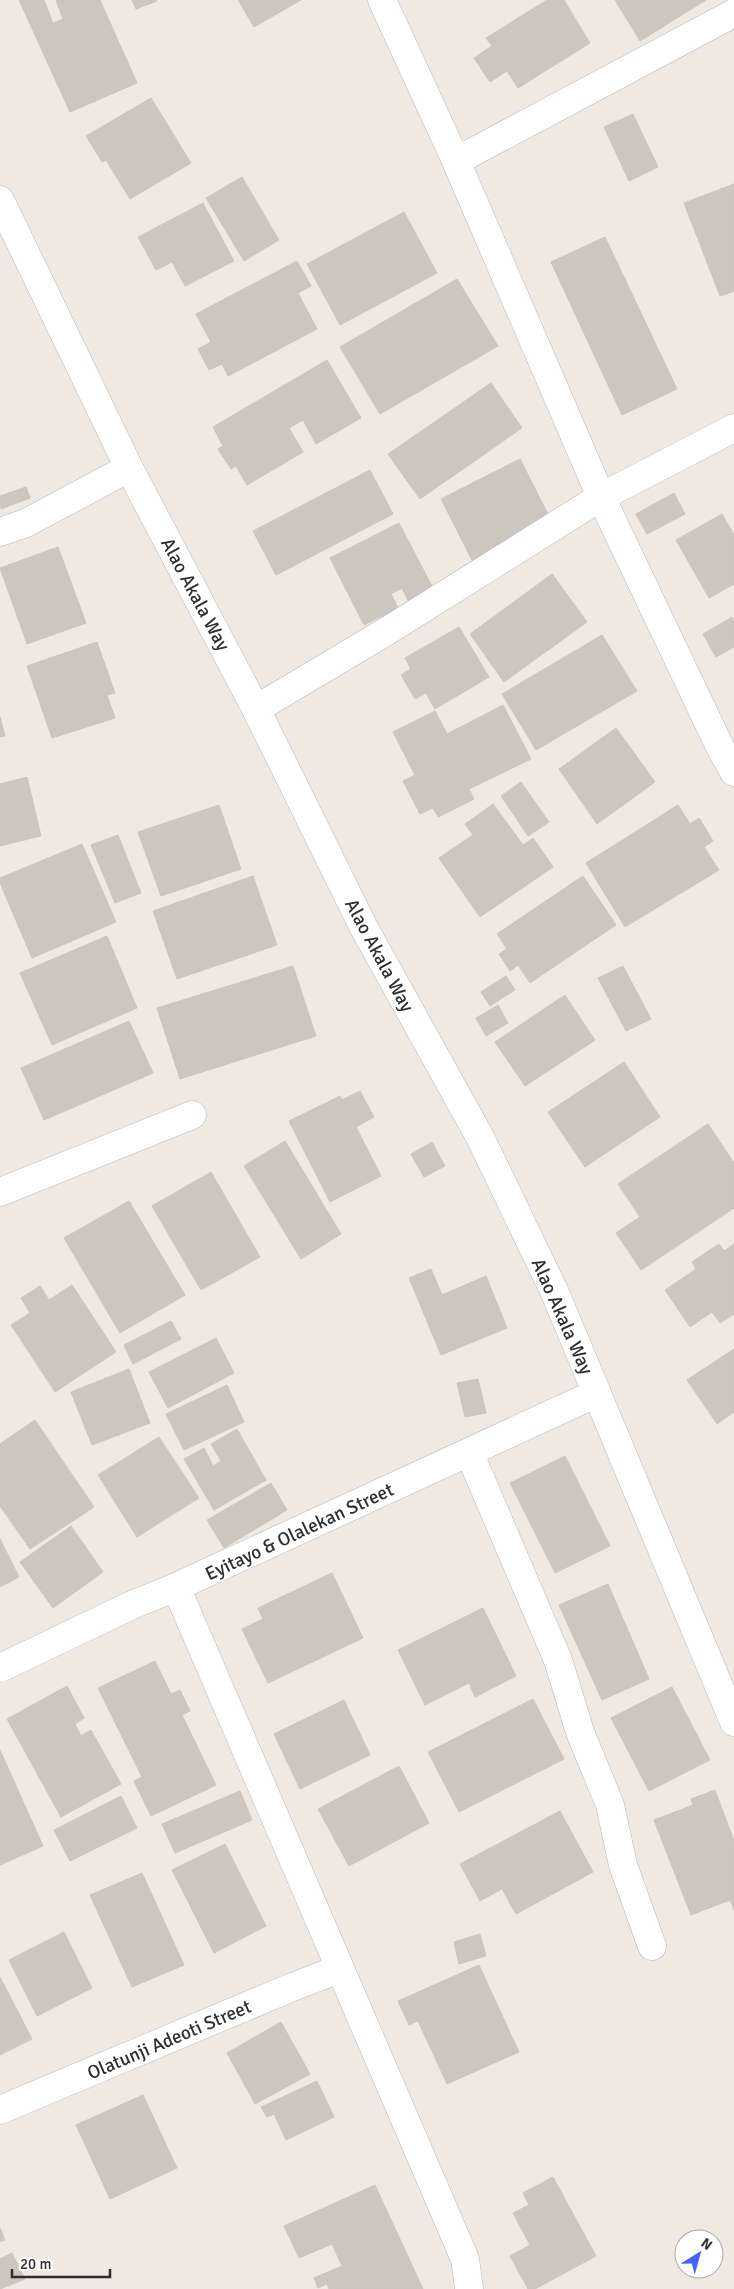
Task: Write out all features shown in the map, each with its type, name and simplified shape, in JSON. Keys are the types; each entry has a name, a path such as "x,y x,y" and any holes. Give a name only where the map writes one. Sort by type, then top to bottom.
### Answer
{"street":[{"path":"382,0 456,161 600,497 720,747 734,772"},
{"path":"456,161 734,13"},
{"name":"Alao Akala Way","path":"0,200 129,468 256,709 363,926 481,1139 555,1293 659,1547 734,1722"},
{"path":"256,709 387,631 600,497 734,428"},
{"path":"0,532 26,522 129,468"},
{"path":"0,1192 192,1115"},
{"name":"Eyitayo & Olalekan Street","path":"0,1668 132,1605 176,1587 597,1393"},
{"path":"469,1452 558,1660 580,1732 610,1805 623,1865 652,1946"},
{"path":"176,1587 465,2259 469,2289"},
{"name":"Olatunji Adeoti Street","path":"0,2110 339,1969"}],"building":[{"path":"19,0 44,0 53,23 63,19 56,0 100,0 137,83 70,112"},
{"path":"132,0 156,0 157,1 136,9"},
{"path":"238,0 301,0 254,27"},
{"path":"547,0 564,0 590,43 518,88 507,71 490,82 474,58 492,46 486,38"},
{"path":"615,0 706,0 640,41"},
{"path":"151,98 191,163 130,199 106,160 102,162 86,136"},
{"path":"633,114 658,167 629,181 604,127"},
{"path":"242,177 279,240 244,261 206,198"},
{"path":"734,184 734,291 720,296 684,203"},
{"path":"203,203 234,261 185,286 172,262 156,270 138,237"},
{"path":"404,212 437,273 340,325 307,264"},
{"path":"605,237 677,389 622,415 551,262"},
{"path":"297,261 311,286 298,293 317,329 228,376 222,364 209,370 198,349 211,342 196,314"},
{"path":"457,279 498,346 380,414 340,347"},
{"path":"327,360 361,418 316,444 303,420 289,428 303,452 247,485 236,466 231,469 218,449 223,446 213,427"},
{"path":"491,383 522,428 420,499 388,454"},
{"path":"520,459 552,522 473,562 441,499"},
{"path":"370,470 393,514 276,575 253,531"},
{"path":"26,487 30,498 1,509 0,496"},
{"path":"674,493 685,514 647,534 636,514"},
{"path":"722,514 734,535 734,584 709,598 676,540"},
{"path":"399,523 434,590 409,602 402,588 391,594 398,608 364,625 330,558"},
{"path":"58,547 86,623 27,644 0,568"},
{"path":"552,574 587,622 504,682 470,634"},
{"path":"732,617 734,621 734,647 716,657 703,634"},
{"path":"459,627 489,677 435,709 426,693 415,699 401,675 411,669 405,658"},
{"path":"602,635 637,691 536,750 502,694"},
{"path":"97,642 115,693 107,695 115,718 52,738 27,666"},
{"path":"503,705 531,759 469,789 474,799 438,817 433,808 420,814 403,781 415,775 393,732 435,711 447,734"},
{"path":"0,717 5,736 0,737"},
{"path":"616,728 655,782 597,824 559,769"},
{"path":"27,777 41,836 0,846 0,784"},
{"path":"521,782 549,822 528,836 501,796"},
{"path":"493,804 523,845 533,838 553,867 480,917 439,858 473,835 465,824"},
{"path":"219,805 241,869 161,896 138,832"},
{"path":"678,805 690,824 699,818 713,841 704,847 719,870 625,927 586,863"},
{"path":"118,835 141,893 115,903 91,845"},
{"path":"82,844 116,922 32,958 0,883 0,878"},
{"path":"253,876 277,945 177,979 153,911"},
{"path":"583,876 616,925 530,983 518,965 510,971 499,954 507,949 497,934"},
{"path":"107,936 137,1008 52,1045 20,973"},
{"path":"293,966 316,1036 180,1079 157,1008"},
{"path":"623,966 651,1019 626,1031 598,978"},
{"path":"506,976 515,990 490,1006 481,992"},
{"path":"565,995 595,1040 525,1086 495,1042"},
{"path":"498,1005 508,1023 486,1036 476,1018"},
{"path":"129,1021 153,1073 44,1120 21,1068"},
{"path":"624,1062 660,1117 585,1167 548,1112"},
{"path":"360,1091 374,1117 356,1127 381,1176 330,1202 289,1121 340,1096 342,1100"},
{"path":"708,1124 734,1163 734,1208 641,1270 616,1233 640,1217 618,1184"},
{"path":"285,1141 341,1234 301,1259 244,1166"},
{"path":"432,1142 445,1166 424,1177 411,1154"},
{"path":"211,1172 260,1257 201,1290 152,1206"},
{"path":"129,1201 185,1295 120,1333 64,1238"},
{"path":"719,1244 724,1251 734,1244 734,1314 720,1323 712,1312 690,1327 665,1290 696,1269 692,1262"},
{"path":"431,1269 442,1295 486,1276 507,1328 441,1355 409,1278"},
{"path":"72,1285 116,1352 55,1392 11,1325 30,1313 21,1298 40,1286 49,1300"},
{"path":"171,1321 181,1339 133,1364 124,1345"},
{"path":"216,1338 234,1373 168,1408 149,1372"},
{"path":"734,1349 734,1412 717,1424 687,1380"},
{"path":"129,1369 150,1423 92,1445 71,1392"},
{"path":"478,1379 486,1413 465,1417 457,1383"},
{"path":"227,1385 244,1422 184,1450 166,1414"},
{"path":"35,1420 94,1507 30,1549 0,1506 0,1444"},
{"path":"237,1429 266,1480 214,1510 184,1459 204,1448 213,1466 221,1461 211,1444"},
{"path":"159,1437 199,1498 137,1537 98,1475"},
{"path":"565,1456 610,1546 555,1573 510,1483"},
{"path":"271,1483 287,1510 224,1548 207,1520"},
{"path":"71,1526 103,1572 53,1608 20,1562"},
{"path":"0,1539 19,1577 0,1587"},
{"path":"332,1573 363,1638 268,1683 242,1629 263,1619 258,1608"},
{"path":"608,1584 649,1679 602,1700 559,1605"},
{"path":"483,1608 516,1676 475,1697 469,1683 425,1705 398,1650"},
{"path":"155,1661 171,1694 180,1690 190,1711 182,1715 216,1785 151,1816 134,1781 142,1777 98,1688"},
{"path":"67,1686 84,1718 75,1724 81,1736 91,1730 121,1784 61,1817 7,1719"},
{"path":"672,1687 710,1760 649,1791 611,1718"},
{"path":"533,1699 564,1759 459,1812 428,1752"},
{"path":"344,1700 370,1755 300,1789 274,1734"},
{"path":"0,1750 43,1846 0,1865"},
{"path":"399,1766 429,1823 349,1866 318,1809"},
{"path":"715,1790 734,1841 734,1910 730,1900 691,1915 654,1820 693,1805 691,1799"},
{"path":"240,1791 252,1820 175,1853 162,1824"},
{"path":"121,1796 137,1828 70,1861 54,1830"},
{"path":"560,1811 593,1872 516,1914 502,1889 480,1901 460,1864"},
{"path":"225,1844 266,1926 214,1953 172,1870"},
{"path":"142,1873 184,1965 132,1987 90,1895"},
{"path":"64,1932 92,1988 37,2016 9,1960"},
{"path":"480,1934 486,1956 459,1964 454,1942"},
{"path":"479,1965 519,2052 447,2084 418,2021 409,2025 398,2001"},
{"path":"0,1977 32,2039 0,2055"},
{"path":"281,2022 310,2074 255,2104 227,2053"},
{"path":"317,2081 334,2117 286,2140 274,2114 267,2117 261,2107"},
{"path":"143,2095 177,2168 110,2199 76,2125"},
{"path":"553,2177 596,2256 535,2289 528,2289 510,2256 530,2245 513,2213 529,2205 523,2193"},
{"path":"375,2185 423,2289 329,2289 327,2284 318,2288 314,2278 342,2266 332,2244 299,2258 284,2226"},
{"path":"0,2228 5,2240 0,2242"},
{"path":"12,2253 25,2279 0,2289 0,2259"}]}
